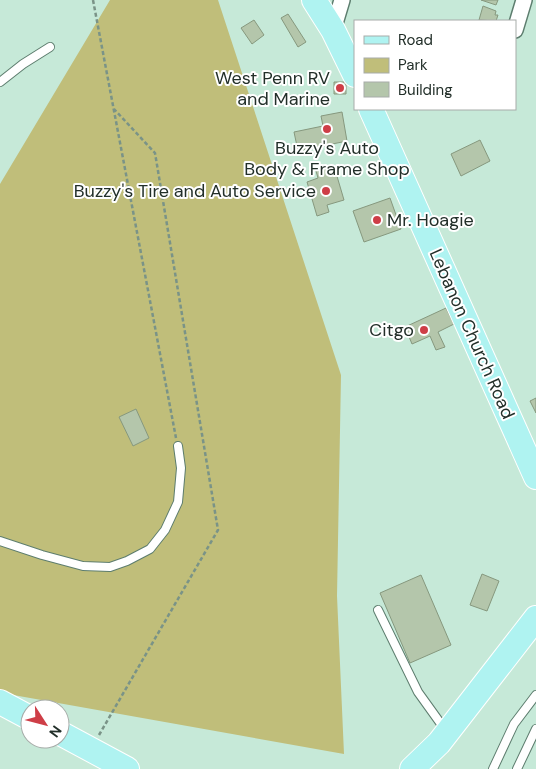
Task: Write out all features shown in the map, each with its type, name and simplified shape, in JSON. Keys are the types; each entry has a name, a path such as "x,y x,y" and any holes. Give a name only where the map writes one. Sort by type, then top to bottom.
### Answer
{"main road":[{"path":"314,0 333,30 354,73"},
{"name":"Lebanon Church Road","path":"371,110 536,477"},
{"path":"412,769 447,732 536,618"},
{"path":"0,702 20,713"},
{"path":"70,738 127,769"}],"street":[{"path":"333,30 342,0"},
{"path":"516,27 524,0"}],"lane":[{"path":"0,82 23,64 50,47"},
{"path":"0,541 83,566 110,567 127,562 150,549 165,530 178,502 181,468 178,446"},
{"path":"378,610 418,692 447,732"},
{"path":"493,769 514,724 536,695"},
{"path":"516,769 536,729"}],"path":[{"path":"93,0 178,446"},
{"path":"90,749 218,530 155,154 114,108"}],"green space":[{"path":"110,0 218,0 341,375 337,596 344,754 70,705 70,699 36,699 2,693 0,690 0,184"}],"building":[{"path":"481,0 498,0 496,5"},
{"path":"483,6 496,11 495,15 498,15 496,20 479,20"},
{"path":"288,14 306,42 298,47 281,18"},
{"path":"254,20 264,35 252,44 241,28"},
{"name":"West Penn RV and Marine","path":"334,82 346,82 346,94 334,94"},
{"name":"Buzzy's Auto Body & Frame Shop","path":"342,112 347,141 298,151 294,132 323,126 321,116"},
{"path":"480,140 490,161 461,176 451,154"},
{"name":"Buzzy's Tire and Auto Service","path":"334,166 344,200 327,205 329,212 317,216 307,182 318,178 316,171"},
{"name":"Mr. Hoagie","path":"390,198 401,229 364,242 353,211"},
{"name":"Citgo","path":"446,308 454,324 438,332 445,347 436,350 430,336 412,344 405,327"},
{"path":"536,398 536,413 530,401"},
{"path":"136,409 149,438 133,446 119,417"},
{"path":"482,574 499,581 487,611 470,605"},
{"path":"421,575 451,645 410,663 380,593"}],"place":[{"name":"West Penn RV and Marine","path":"340,88"},
{"name":"Buzzy's Auto Body & Frame Shop","path":"327,129"},
{"name":"Buzzy's Tire and Auto Service","path":"326,191"},
{"name":"Mr. Hoagie","path":"377,220"},
{"name":"Citgo","path":"424,330"}]}
